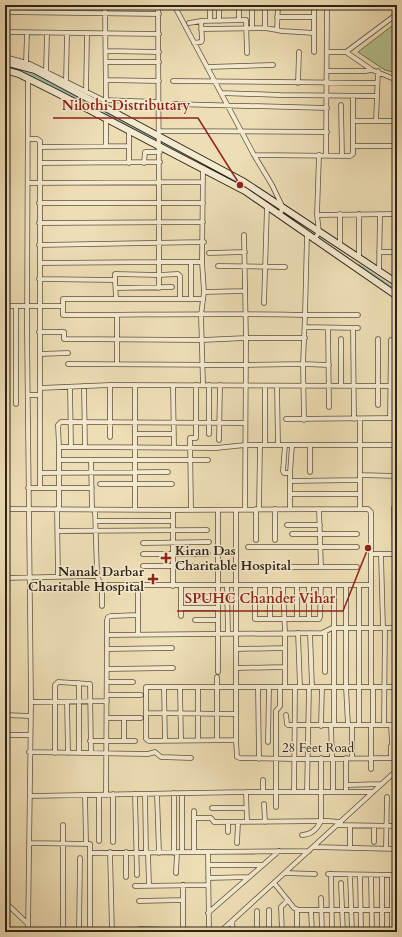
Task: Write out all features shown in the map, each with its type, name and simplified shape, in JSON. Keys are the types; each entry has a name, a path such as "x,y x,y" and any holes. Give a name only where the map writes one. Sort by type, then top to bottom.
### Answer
{"street":[{"path":"105,5 106,101"},
{"path":"158,5 160,142 159,288"},
{"path":"174,5 272,185 281,212"},
{"path":"210,5 210,21"},
{"path":"219,5 219,21"},
{"path":"239,5 239,20"},
{"path":"252,5 252,28"},
{"path":"265,5 265,28"},
{"path":"277,30 278,5"},
{"path":"314,5 314,52"},
{"path":"326,154 327,5"},
{"path":"5,12 158,14"},
{"path":"346,52 397,14"},
{"path":"278,17 314,17"},
{"path":"189,23 246,20 247,53"},
{"path":"194,43 202,40 201,22"},
{"path":"201,29 265,28 282,31 314,33"},
{"path":"5,32 159,34"},
{"path":"26,63 27,33"},
{"path":"46,72 47,33"},
{"path":"66,82 67,34"},
{"path":"86,92 87,34"},
{"path":"106,51 159,52"},
{"path":"298,52 298,83"},
{"path":"327,52 346,52 372,70 397,80"},
{"path":"5,57 26,63 106,101"},
{"path":"5,62 35,70 98,104 203,168 245,191 267,206 281,212 317,236 397,296"},
{"path":"106,62 159,62"},
{"path":"207,67 273,65"},
{"path":"5,70 28,78 128,131 160,142 244,182 307,235 317,236 340,245 397,283"},
{"path":"327,71 372,70"},
{"path":"376,121 378,72"},
{"path":"28,78 27,306 31,702 29,752 30,796 28,932"},
{"path":"106,80 159,80"},
{"path":"173,81 377,83"},
{"path":"221,93 377,96"},
{"path":"254,154 326,154 342,156 353,154 353,96"},
{"path":"98,104 106,101 159,102"},
{"path":"174,104 327,108"},
{"path":"342,105 342,156"},
{"path":"106,119 106,146"},
{"path":"353,121 396,121"},
{"path":"128,131 129,163"},
{"path":"144,163 145,152 160,142 242,132 326,132"},
{"path":"28,139 39,139 40,146 40,488"},
{"path":"40,146 129,146"},
{"path":"353,146 397,146"},
{"path":"317,236 319,154"},
{"path":"40,163 160,162"},
{"path":"202,385 201,315 204,292 202,262 204,242 203,168"},
{"path":"28,183 203,182"},
{"path":"39,203 203,203"},
{"path":"264,303 267,206"},
{"path":"340,214 340,245"},
{"path":"359,214 359,258"},
{"path":"379,272 380,214"},
{"path":"317,215 397,214"},
{"path":"39,223 203,222"},
{"path":"244,235 244,313 246,338 245,509"},
{"path":"304,420 303,364 307,235"},
{"path":"39,245 204,242"},
{"path":"209,252 245,252"},
{"path":"379,252 397,252"},
{"path":"191,262 191,299"},
{"path":"40,263 202,262"},
{"path":"218,266 285,267"},
{"path":"116,299 115,274 179,275 180,299"},
{"path":"39,279 115,280"},
{"path":"116,288 172,287"},
{"path":"204,292 245,291"},
{"path":"203,299 63,299 63,314 358,314"},
{"path":"5,306 63,306"},
{"path":"16,306 16,404"},
{"path":"117,315 117,364"},
{"path":"305,327 356,328 354,419"},
{"path":"328,328 329,407"},
{"path":"40,332 64,332 64,339 202,340 305,338"},
{"path":"378,339 378,405"},
{"path":"341,340 341,386"},
{"path":"390,418 391,340"},
{"path":"40,354 68,353"},
{"path":"68,364 303,364 329,366"},
{"path":"40,388 110,385 397,386"},
{"path":"110,385 110,437"},
{"path":"135,385 135,510"},
{"path":"173,385 174,447"},
{"path":"191,510 190,438 196,438 196,385"},
{"path":"209,385 209,434"},
{"path":"84,386 85,447"},
{"path":"219,440 220,386"},
{"path":"256,540 265,386"},
{"path":"277,386 278,445"},
{"path":"70,387 71,447"},
{"path":"28,395 40,395"},
{"path":"286,419 397,418"},
{"path":"360,419 360,509"},
{"path":"58,577 59,423 245,423"},
{"path":"135,434 174,434"},
{"path":"59,447 216,448 245,445 397,445"},
{"path":"285,445 283,471 284,473 290,473"},
{"path":"290,509 292,445"},
{"path":"310,445 310,472"},
{"path":"59,460 208,460"},
{"path":"91,460 92,488 96,521 96,576 102,584 102,606"},
{"path":"40,473 168,472"},
{"path":"290,481 397,476"},
{"path":"100,484 172,484"},
{"path":"28,488 92,488"},
{"path":"290,494 360,494"},
{"path":"107,635 310,633 325,632 334,628 396,628 396,554 394,508"},
{"path":"5,509 370,510 372,769"},
{"path":"275,509 275,540"},
{"path":"320,509 320,567"},
{"path":"172,510 173,586"},
{"path":"217,740 218,510"},
{"path":"236,510 236,586 236,634 236,649 236,668 236,687 236,740 149,741 146,739 146,687 164,687 180,687 198,687 217,687 236,687 384,687 397,686 397,725 296,725 287,724 286,715"},
{"path":"96,521 172,521"},
{"path":"287,525 320,525"},
{"path":"58,531 207,530"},
{"path":"292,534 357,534"},
{"path":"143,543 209,542"},
{"path":"248,547 357,547"},
{"path":"143,554 208,554"},
{"path":"374,554 396,554"},
{"path":"381,554 384,628 384,725"},
{"path":"143,566 209,566"},
{"path":"256,567 357,567"},
{"path":"5,578 96,576"},
{"path":"102,584 173,586 371,585"},
{"path":"138,585 138,635"},
{"path":"276,807 276,711 280,706 285,667 283,585"},
{"path":"297,585 297,619"},
{"path":"309,585 309,619"},
{"path":"255,586 255,619 309,619 320,618 321,585"},
{"path":"333,792 332,725 334,687 334,585"},
{"path":"346,585 346,687 352,758"},
{"path":"359,585 359,725"},
{"path":"181,586 181,616"},
{"path":"227,586 228,634"},
{"path":"270,586 270,619"},
{"path":"191,597 218,598"},
{"path":"181,608 218,608"},
{"path":"106,794 108,617 138,615"},
{"path":"195,620 218,620"},
{"path":"324,672 325,632"},
{"path":"294,792 294,759 298,687 298,633"},
{"path":"307,792 310,633"},
{"path":"107,649 172,648"},
{"path":"236,649 285,648"},
{"path":"236,668 285,667"},
{"path":"107,669 173,668"},
{"path":"55,753 56,682 90,684 91,753"},
{"path":"107,682 133,682"},
{"path":"79,683 79,754"},
{"path":"164,687 165,741"},
{"path":"180,687 181,740"},
{"path":"198,687 198,740"},
{"path":"258,687 259,759"},
{"path":"268,742 269,687"},
{"path":"322,687 322,726"},
{"path":"107,695 141,695"},
{"path":"31,702 107,701"},
{"path":"67,702 68,753"},
{"path":"146,713 236,714"},
{"path":"5,716 30,716"},
{"path":"107,718 141,718"},
{"path":"124,718 124,741"},
{"path":"391,758 392,725"},
{"path":"5,735 30,735"},
{"name":"28 Feet Road","path":"236,740 238,758 397,758"},
{"path":"90,741 135,741"},
{"path":"29,752 79,754 148,754 155,752 162,758 191,758"},
{"path":"302,835 310,834 319,826 321,821 321,758"},
{"path":"346,758 346,792"},
{"path":"220,932 397,770"},
{"path":"391,775 397,776"},
{"path":"264,780 264,792"},
{"path":"346,785 382,784"},
{"path":"30,796 246,792 373,792"},
{"path":"246,792 246,822"},
{"path":"182,793 182,852"},
{"path":"113,794 113,842"},
{"path":"135,794 137,875"},
{"path":"145,794 149,885"},
{"path":"157,794 159,853"},
{"path":"174,794 176,873"},
{"path":"85,795 86,843"},
{"path":"99,795 99,841"},
{"path":"386,848 387,797"},
{"path":"264,804 265,822"},
{"path":"212,808 246,808"},
{"path":"194,812 194,852"},
{"path":"194,818 212,818 214,822 238,823 321,821 350,826 397,826"},
{"path":"228,822 228,832"},
{"path":"237,843 238,823"},
{"path":"63,825 63,932"},
{"path":"350,826 350,848"},
{"path":"374,826 374,842"},
{"path":"29,843 90,844 90,932"},
{"path":"314,847 397,849"},
{"path":"208,913 279,851"},
{"path":"90,853 310,851"},
{"path":"110,852 112,932"},
{"path":"126,852 126,877"},
{"path":"208,852 208,932"},
{"path":"80,858 80,932"},
{"path":"208,865 263,865"},
{"path":"285,873 315,874"},
{"path":"332,932 330,874 397,875"},
{"path":"350,875 352,932"},
{"path":"360,875 361,932"},
{"path":"371,875 372,932"},
{"path":"382,875 382,932"},
{"path":"392,875 395,910 392,932"},
{"path":"208,878 249,877"},
{"path":"274,883 297,910 395,910"},
{"path":"341,883 342,932"},
{"path":"183,932 184,885"},
{"path":"135,886 208,885"},
{"path":"321,898 322,932"},
{"path":"139,901 183,900"},
{"path":"282,932 281,907 288,900"},
{"path":"6,903 28,924"},
{"path":"5,932 6,903"},
{"path":"269,910 270,932"},
{"path":"296,932 297,910"},
{"path":"257,911 257,932"},
{"path":"311,911 312,932"},
{"path":"232,921 233,932"},
{"path":"137,932 140,929 155,931 171,930 172,932"}],"green space":[{"path":"397,22 397,73 385,70 358,52"}],"waterway":[{"path":"5,66 29,73 243,187"},
{"path":"359,266 397,292"}],"place":[{"name":"Nilothi Distributary","path":"240,185"},
{"name":"SPUHC Chander Vihar","path":"368,548"},
{"name":"Kiran Das Charitable Hospital","path":"166,558"},
{"name":"Nanak Darbar Charitable Hospital","path":"153,579"}]}
